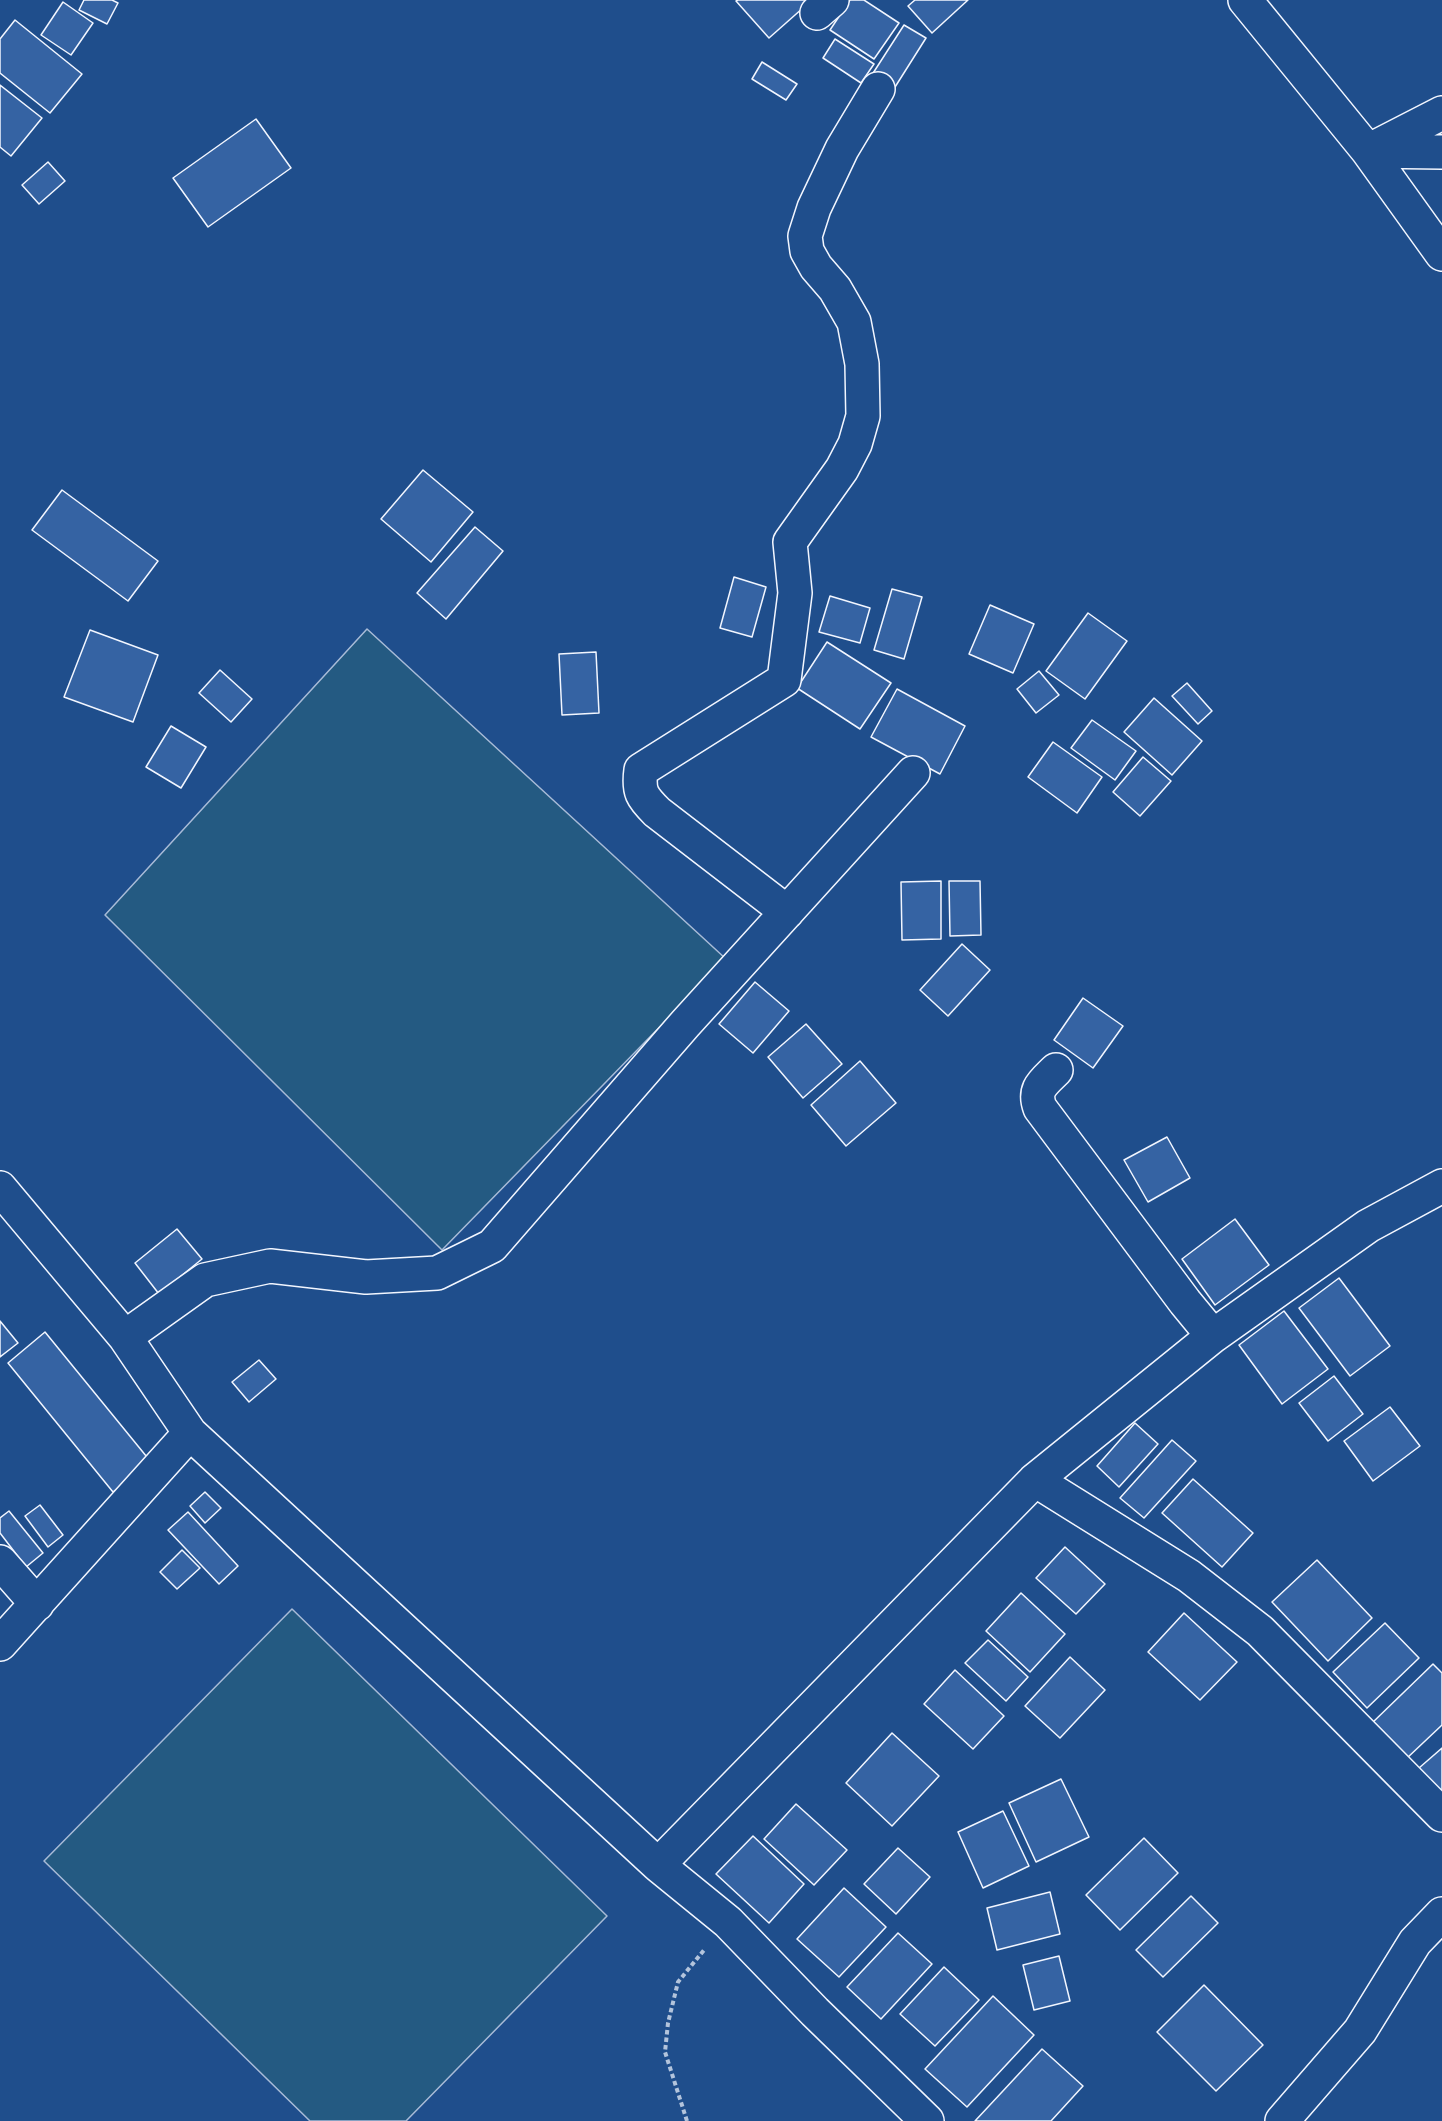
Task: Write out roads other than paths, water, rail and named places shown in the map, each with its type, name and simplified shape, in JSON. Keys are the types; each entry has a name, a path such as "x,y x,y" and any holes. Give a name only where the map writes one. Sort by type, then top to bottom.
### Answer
{"street":[{"path":"1245,0 1368,151 1442,254"},
{"path":"787,912 657,812 643,798 639,786 641,770 784,680 795,593 790,542 842,469 855,444 863,416 862,364 854,321 835,289 816,267 807,251 805,236 814,208 842,149 878,89"},
{"path":"1368,151 1442,113"},
{"path":"1368,151 1442,152"},
{"path":"125,1337 205,1280 270,1266 366,1277 436,1273 492,1246 685,1024 913,773"},
{"path":"1056,1070 1041,1085 1037,1098 1040,1108 1213,1336"},
{"path":"658,1865 1035,1480 1213,1336 1368,1226 1442,1186"},
{"path":"0,1188 125,1337 190,1433 658,1865 728,1922 814,2012 927,2121"},
{"path":"0,1644 190,1433"},
{"path":"1035,1480 1190,1576 1260,1631 1442,1815"},
{"path":"0,1562 37,1604"},
{"path":"1282,2121 1360,2031 1415,1942 1442,1914"}]}
